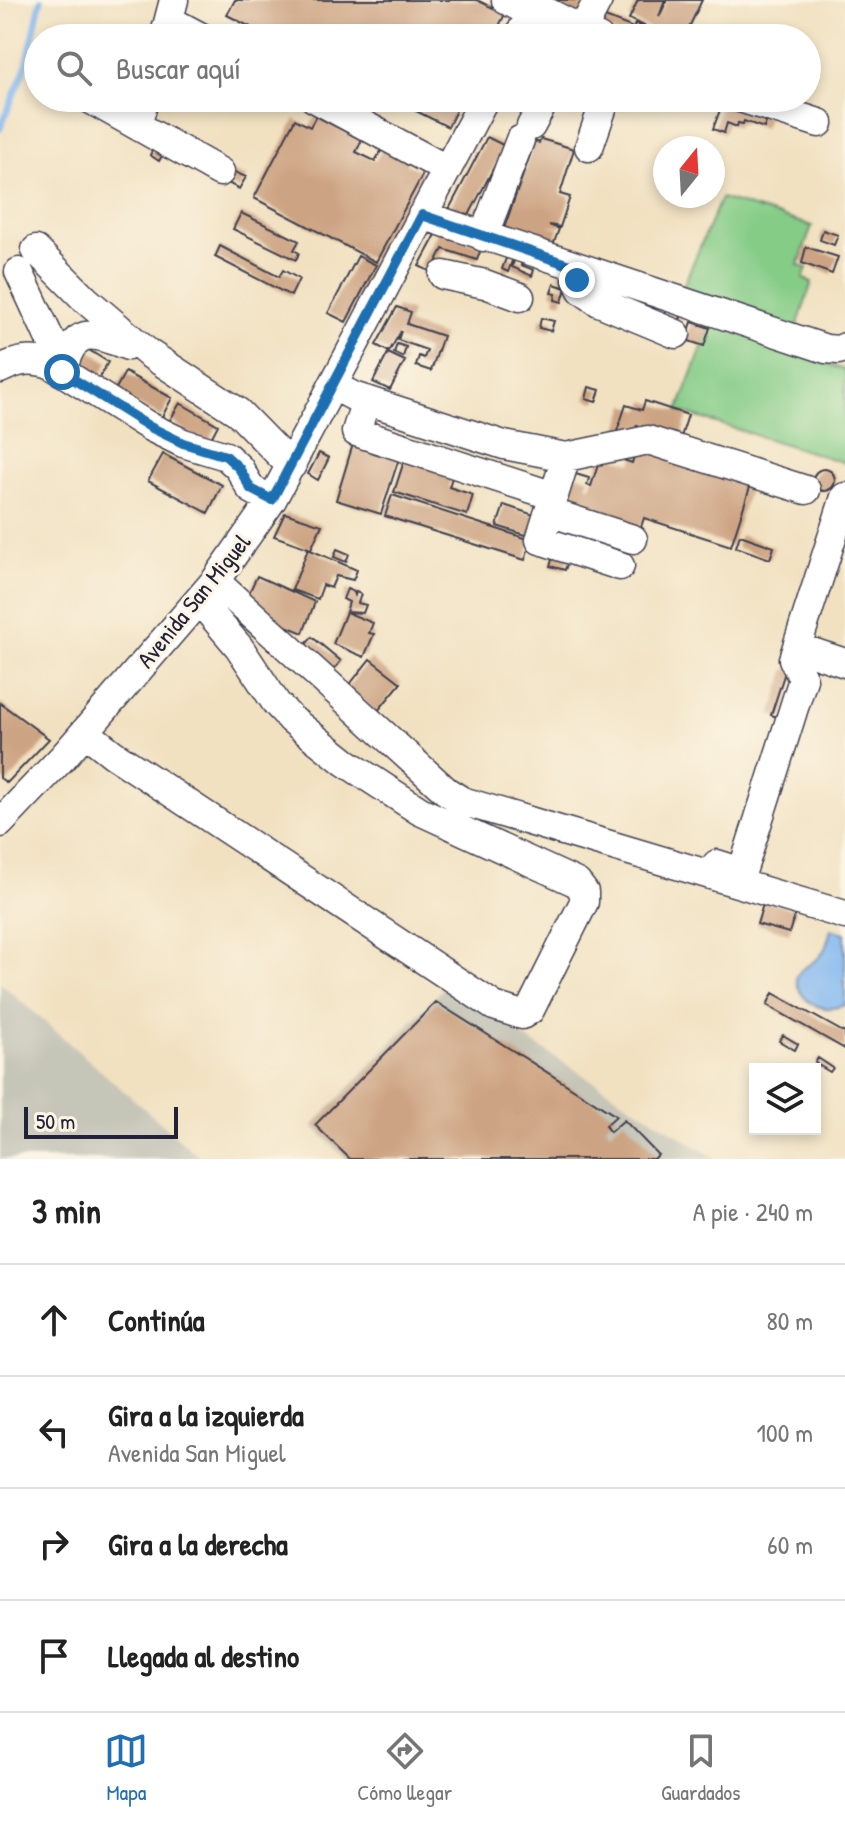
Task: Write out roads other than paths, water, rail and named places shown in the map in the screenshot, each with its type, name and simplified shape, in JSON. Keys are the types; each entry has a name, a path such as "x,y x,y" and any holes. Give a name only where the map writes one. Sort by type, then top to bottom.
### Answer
{"street":[{"path":"506,0 535,6 567,24"},
{"path":"590,24 598,0"},
{"path":"525,24 535,6"},
{"path":"113,112 220,172"},
{"path":"137,125 141,112"},
{"path":"340,112 446,169"},
{"name":"Avenida San Miguel","path":"0,823 85,732 207,590 272,500 477,112"},
{"path":"485,284 492,239 525,133 538,112"},
{"path":"589,147 601,112"},
{"path":"784,112 819,123"},
{"path":"422,215 826,349 845,347"},
{"path":"64,366 49,337 27,261 86,300 148,353 238,412 292,465"},
{"path":"581,269 577,280 589,297 676,334"},
{"path":"443,275 485,284 520,297"},
{"path":"64,366 73,343 83,335 96,334 148,353"},
{"path":"0,369 19,360 64,366 150,427 183,443 226,456 239,468 251,489 272,500"},
{"path":"334,386 366,400 504,445 566,457 648,440 806,490"},
{"path":"366,400 356,432 551,504 633,539"},
{"path":"566,457 540,540 620,566"},
{"path":"714,877 717,864 742,872 803,679 793,659 845,497"},
{"path":"85,732 126,763 494,1006 522,1015 530,1010 584,902 584,892 577,883 420,811 345,762 291,719 276,703 239,647 207,590"},
{"path":"207,590 446,791 462,801 845,915"},
{"path":"797,647 845,663"}],"water":[{"path":"831,929 845,933 845,1005 828,1008 807,1000 796,978 822,953"}],"waterway":[{"path":"36,24 41,0"},
{"path":"0,129 24,70"}]}
